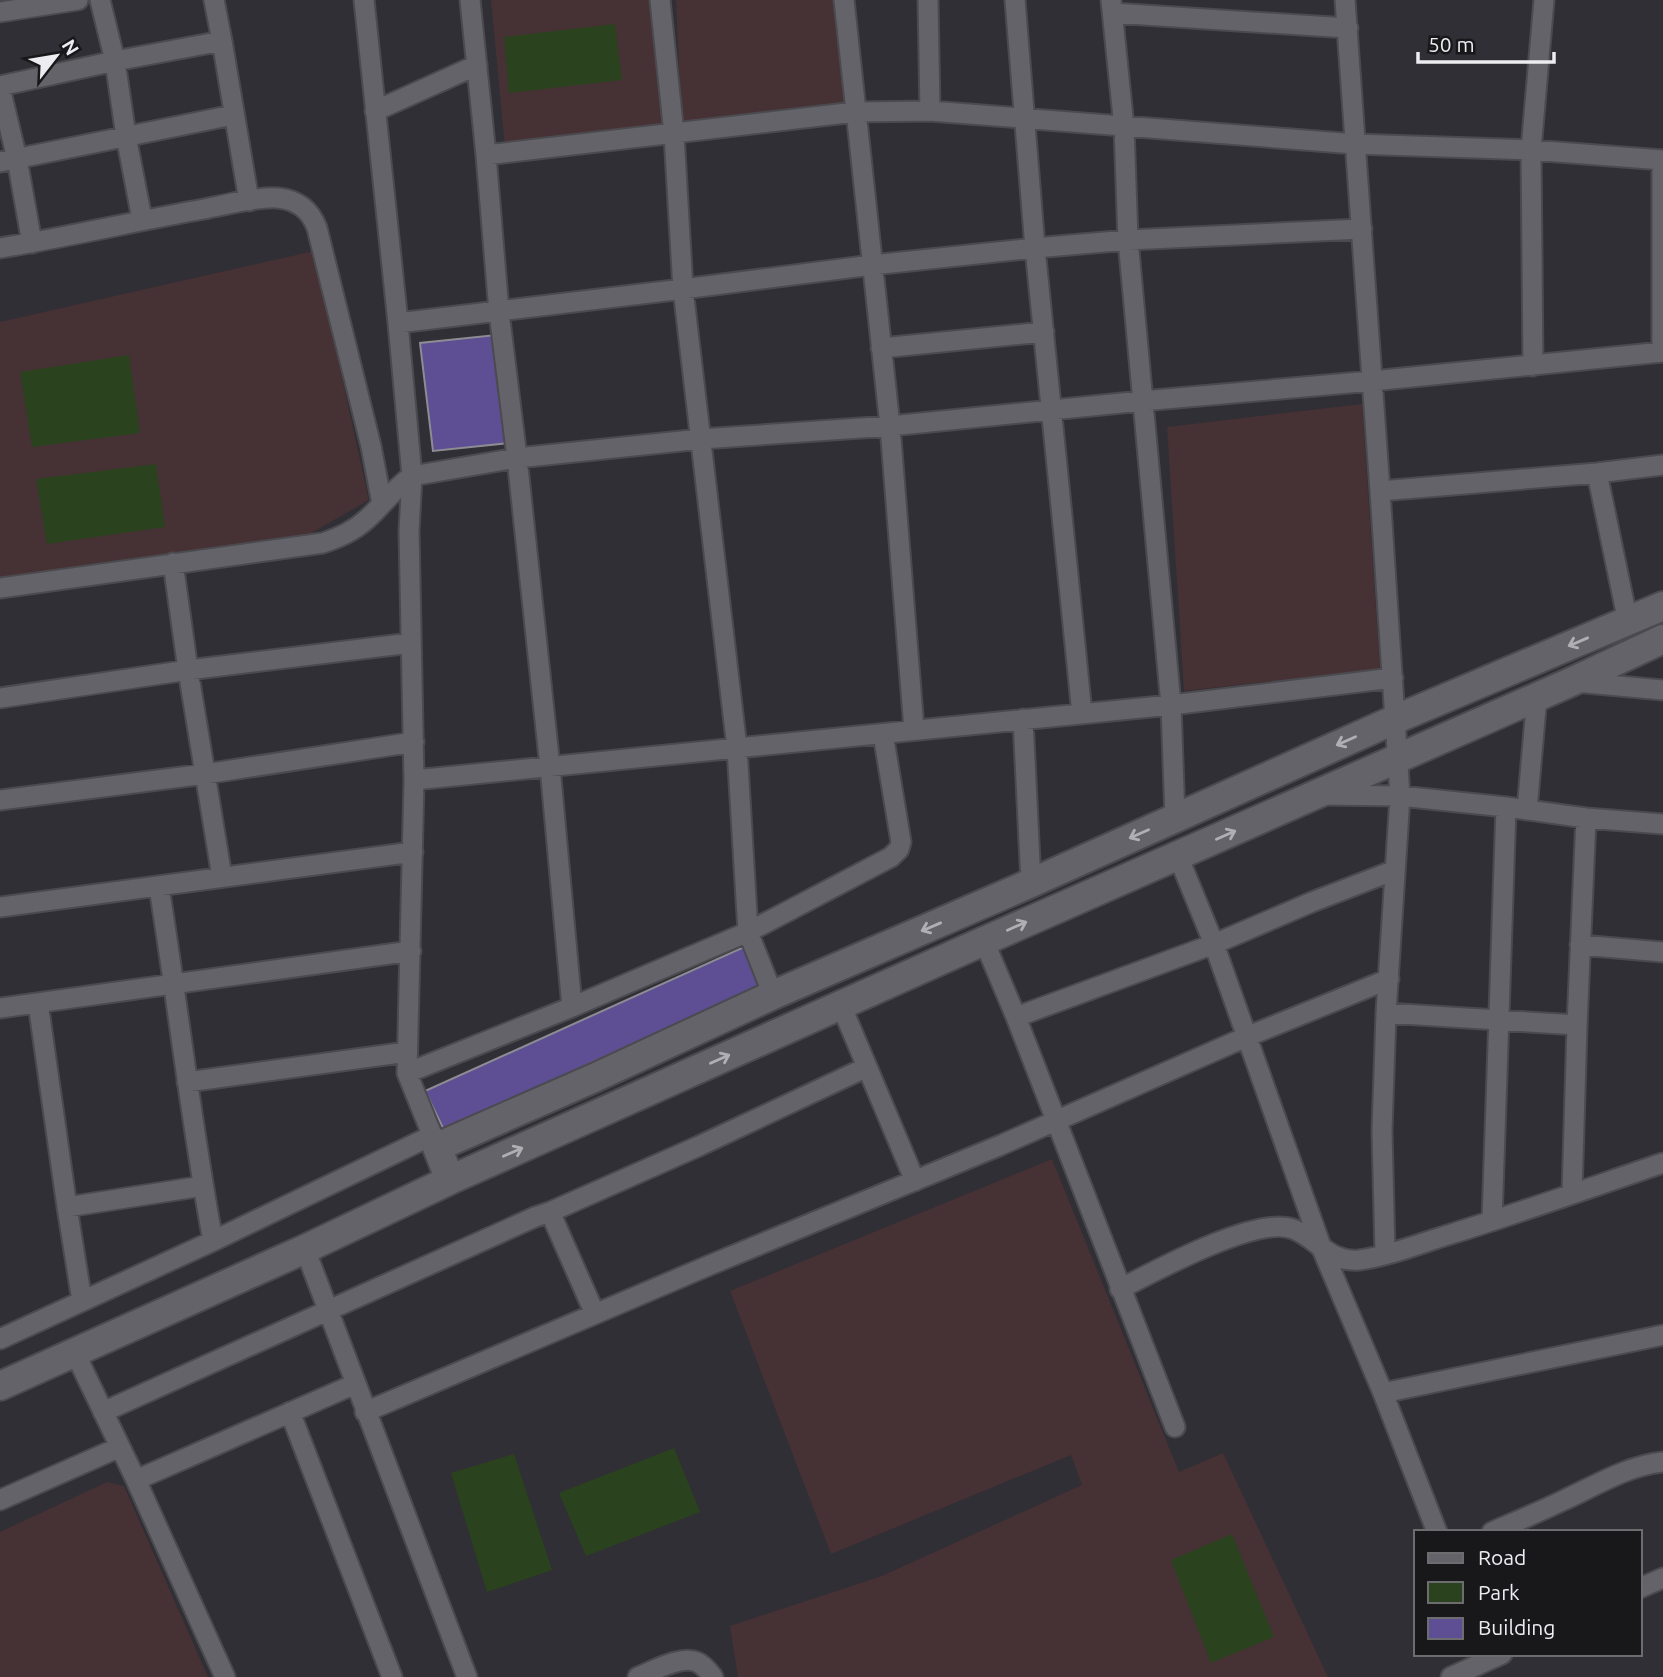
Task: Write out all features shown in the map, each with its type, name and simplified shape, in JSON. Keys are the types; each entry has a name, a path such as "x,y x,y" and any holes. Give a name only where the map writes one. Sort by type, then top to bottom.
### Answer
{"main road":[{"path":"450,1180 435,1141 582,1083 773,995 1031,883 1396,719 1663,606"},
{"path":"0,1386 305,1249 450,1180 1663,639"}],"street":[{"path":"0,12 78,0"},
{"path":"100,0 115,61 142,219"},
{"path":"214,0 249,201"},
{"path":"0,1339 435,1141 407,1073 414,780 409,531 412,476 364,0"},
{"path":"470,0 499,312 550,767 572,1007"},
{"path":"660,0 674,134 683,289 737,748 748,932 773,995"},
{"path":"844,0 890,426 914,729"},
{"path":"928,0 930,111"},
{"path":"1015,0 1035,248 1082,713"},
{"path":"1345,0 1400,796 1386,1013 1382,1131 1385,1254"},
{"path":"1533,366 1531,150 1544,0"},
{"path":"1175,818 1171,705 1128,240 1124,127 1112,6 1348,28"},
{"path":"32,243 8,161 0,87 115,61 222,41"},
{"path":"375,111 477,65"},
{"path":"0,588 323,542 347,534 367,519 412,476 517,458 701,439 890,426 1373,382 1663,352 1663,160 1531,150 1355,144 930,111 855,112 486,155"},
{"path":"8,161 233,115"},
{"path":"0,248 142,219 249,201 276,197 298,202 313,216 371,446 382,504"},
{"path":"398,323 872,265 1035,248 1128,240 1362,229"},
{"path":"881,348 1044,332"},
{"path":"1380,491 1597,474 1663,466"},
{"path":"1597,474 1628,622"},
{"path":"173,564 222,877"},
{"path":"0,698 188,670 411,643"},
{"path":"414,780 1171,705 1393,678"},
{"path":"1571,682 1663,690"},
{"path":"1527,810 1537,696"},
{"path":"1023,719 1031,883"},
{"path":"407,1073 748,932 891,856 899,849 901,842 883,734"},
{"path":"0,800 205,774 414,742"},
{"path":"1315,795 1400,796 1586,818 1663,824"},
{"path":"1492,1221 1506,807"},
{"path":"1572,1195 1586,818"},
{"path":"0,907 413,852"},
{"path":"1178,856 1214,944 1322,1249 1383,1393 1436,1530"},
{"path":"1016,1017 1214,944 1395,870"},
{"path":"159,887 213,1241"},
{"path":"984,941 1175,1427"},
{"path":"1580,945 1663,952"},
{"path":"0,1008 411,951"},
{"path":"365,1412 915,1181 1246,1037 1389,979"},
{"path":"38,1003 82,1301"},
{"path":"841,1005 915,1181"},
{"path":"1386,1013 1577,1025"},
{"path":"187,1082 407,1052"},
{"path":"103,1412 328,1309 699,1146 867,1067"},
{"path":"1120,1289 1162,1267 1255,1229 1280,1226 1293,1228 1341,1259 1356,1260 1385,1254 1492,1221 1663,1163"},
{"path":"67,1207 203,1186"},
{"path":"550,1212 595,1314"},
{"path":"305,1249 467,1677"},
{"path":"1383,1393 1663,1335"},
{"path":"75,1353 225,1677"},
{"path":"136,1480 355,1384"},
{"path":"290,1412 392,1677"},
{"path":"0,1500 120,1447"},
{"path":"1497,1530 1627,1470 1663,1462"},
{"path":"1642,1587 1663,1578"},
{"path":"638,1677 681,1660 695,1661 713,1677"},
{"path":"1451,1677 1491,1662"}],"shaded area":[{"path":"491,0 656,0 672,138 505,148"},
{"path":"676,0 839,0 848,114 682,135"},
{"path":"314,251 369,500 308,535 0,585 0,322"},
{"path":"1362,404 1380,669 1184,691 1167,427"},
{"path":"1052,1159 1179,1472 1223,1453 1328,1677 738,1677 730,1626 882,1576 1082,1485 1071,1455 831,1554 730,1291"},
{"path":"107,1482 124,1486 208,1677 0,1677 0,1532"}],"green space":[{"path":"615,24 622,80 509,93 504,37"},
{"path":"129,355 140,433 32,447 20,372"},
{"path":"156,464 165,527 47,544 36,479"},
{"path":"674,1448 700,1512 586,1556 559,1493"},
{"path":"514,1454 552,1570 487,1592 451,1473"},
{"path":"1232,1534 1274,1637 1211,1663 1171,1560"}],"building":[{"path":"496,335 509,443 433,451 420,343"},
{"path":"744,947 762,985 444,1130 425,1091"}]}
